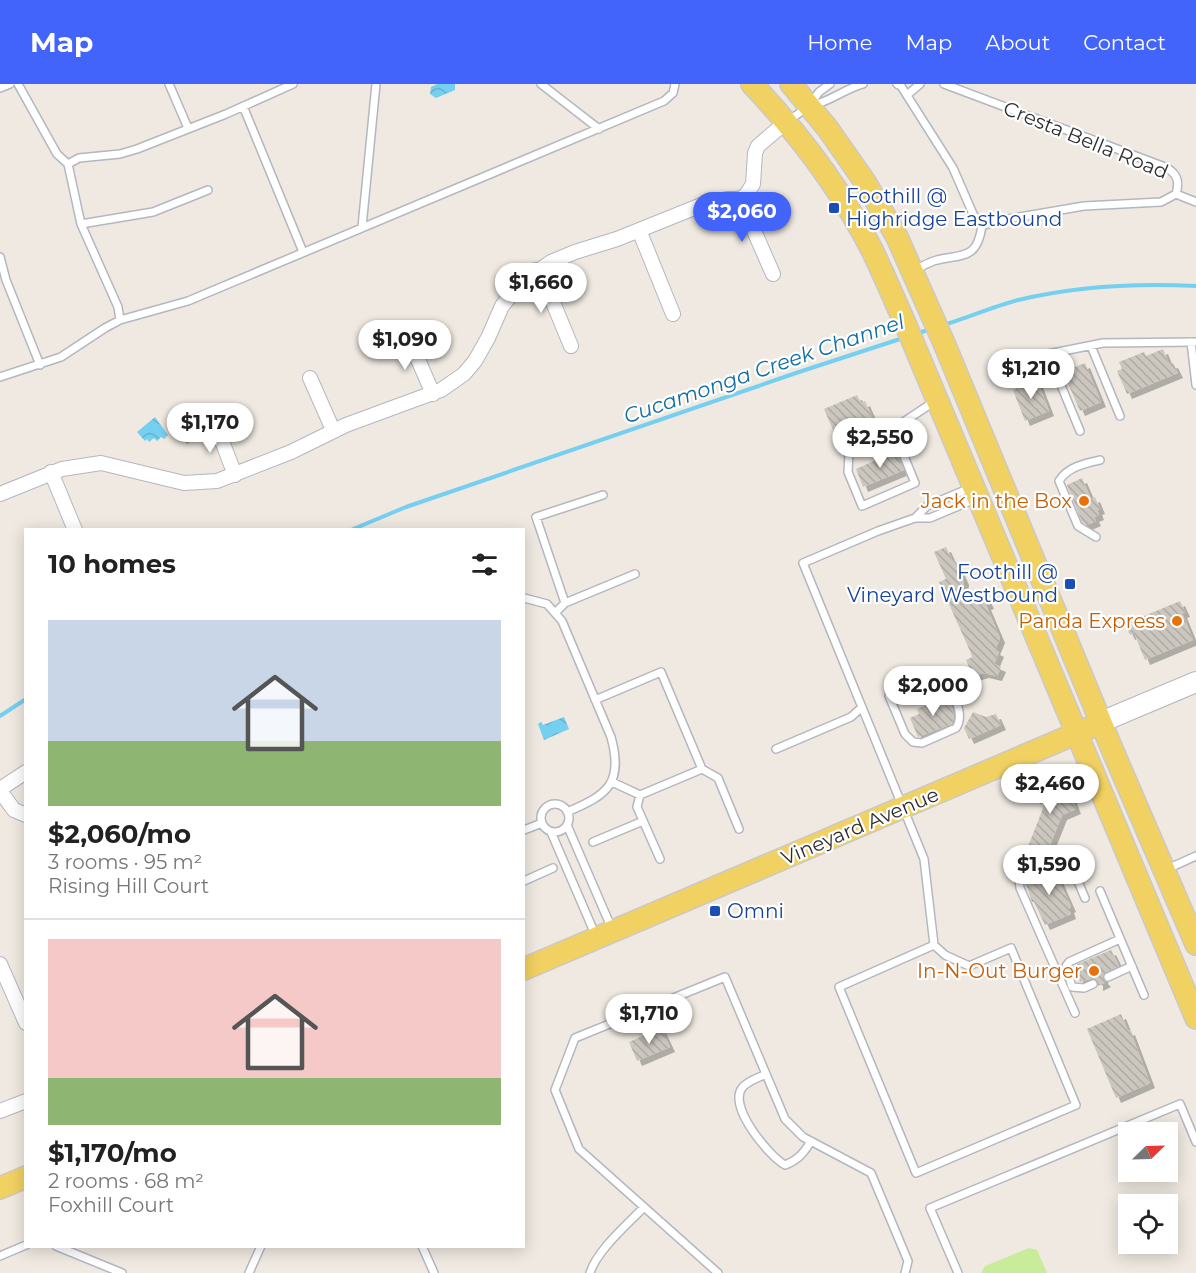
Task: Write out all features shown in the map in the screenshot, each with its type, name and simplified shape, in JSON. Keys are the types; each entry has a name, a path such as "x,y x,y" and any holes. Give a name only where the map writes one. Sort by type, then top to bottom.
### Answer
{"main road":[{"path":"752,84 786,122 842,198 872,250 918,354 1075,734 1196,1018"},
{"path":"790,84 828,129 865,182 913,270 1196,944"},
{"name":"Vineyard Avenue","path":"525,969 1196,682"},
{"path":"0,1188 24,1178"}],"street":[{"path":"0,494 51,472 83,464 101,463 183,483 217,481 235,476 291,452 333,430 433,394 464,374 475,361 502,306 523,280 536,270 575,252 704,204 740,199 746,195 753,184 755,153 758,146 786,122"},
{"path":"740,199 773,274"},
{"path":"639,230 674,315"},
{"path":"536,270 552,300 571,346"},
{"path":"407,334 433,394"},
{"path":"310,378 333,430"},
{"path":"214,420 235,476"},
{"path":"51,472 74,528"},
{"path":"24,773 0,790 14,810 24,814"},
{"path":"0,964 24,1018"},
{"path":"0,1111 24,1102"}],"lane":[{"path":"0,88 9,84"},
{"path":"18,84 57,154 68,164 81,224 118,307 120,320"},
{"path":"169,84 188,128"},
{"path":"68,164 80,158 120,154 137,149 293,84"},
{"path":"362,227 376,84"},
{"path":"541,84 599,129"},
{"path":"0,377 61,357 120,320 188,301 599,129 670,98 675,84"},
{"path":"786,122 809,106 819,92 830,84"},
{"path":"907,95 920,84"},
{"name":"Cresta Bella Road","path":"944,84 1165,167 1176,175 1178,181 1176,194"},
{"path":"809,106 828,101 845,90 859,85"},
{"path":"899,85 950,162 973,214 981,226 978,243 968,254 936,260 913,270"},
{"path":"243,106 303,252"},
{"path":"81,224 153,212 208,190"},
{"path":"981,226 996,221 1084,206 1161,202 1176,194 1196,202"},
{"path":"0,257 6,280 40,365"},
{"path":"1020,358 1103,343 1194,342 1196,386"},
{"path":"1090,346 1120,416"},
{"path":"1048,354 1080,431"},
{"path":"892,429 915,483 862,506 848,472 849,453 937,400"},
{"path":"1096,537 1078,526 1059,481 1065,472 1085,463 1100,460"},
{"path":"915,518 927,506 975,492"},
{"path":"934,945 839,987 916,1173 1076,1105 1011,948 969,966 945,955 934,945 924,860 803,563 878,531 915,518 930,518 975,492"},
{"path":"565,603 536,517 603,495"},
{"path":"556,612 565,603 634,574"},
{"path":"525,598 548,604 562,621 616,754 616,771 612,782 603,793 592,801 567,812"},
{"path":"889,696 905,734 913,742 922,743 956,728 959,724 960,714 949,681 950,671"},
{"path":"595,700 661,672 702,769 718,778 739,829"},
{"path":"776,749 851,717 861,708"},
{"path":"612,782 640,795 702,769"},
{"path":"640,795 638,807 660,859"},
{"path":"550,806 562,806 567,812 569,819 562,831 551,832 545,829 542,823 543,811 550,806"},
{"path":"593,842 643,821"},
{"path":"525,830 542,823"},
{"path":"567,825 605,935"},
{"path":"551,832 605,935"},
{"path":"1075,1013 1018,879 1025,867 1066,853 1085,898"},
{"path":"1164,870 1196,856"},
{"path":"525,881 553,868"},
{"path":"1100,891 1144,995"},
{"path":"1092,984 1084,988 1072,987 1066,966 1069,962 1120,939"},
{"path":"1108,977 1132,966"},
{"path":"718,1273 579,1149 555,1090 575,1038 725,977 785,1119 803,1137 871,1173 908,1261 905,1273"},
{"path":"766,1074 740,1089 738,1099 749,1127 775,1160 785,1165 795,1161 803,1154 811,1141"},
{"path":"958,1273 930,1208 1180,1104 1196,1143"},
{"path":"590,1273 603,1251 644,1206"},
{"path":"0,1256 24,1246"},
{"path":"61,1248 122,1273"},
{"path":"249,1273 260,1248"},
{"path":"423,1248 434,1273"}],"green space":[{"path":"1029,1248 1037,1250 1047,1273 981,1273 985,1266"}],"water":[{"path":"437,84 455,84 455,90 436,98 430,94 431,87"},
{"path":"155,417 168,435 157,441 154,438 149,442 147,439 145,441 137,432"},
{"path":"564,717 569,729 544,740 538,724 541,722 543,725"}],"building":[{"path":"1163,349 1169,364 1173,363 1178,373 1127,394 1117,371 1122,369 1119,362 1144,352 1146,356"},
{"path":"1085,363 1101,402 1080,411 1063,372"},
{"path":"1037,380 1049,411 1025,421 1013,390"},
{"path":"857,395 861,403 865,401 875,424 867,428 869,431 839,444 824,409"},
{"path":"181,421 190,433 182,439 173,427"},
{"path":"896,451 904,470 863,487 856,469"},
{"name":"Jack in the Box","path":"1082,478 1091,499 1095,497 1100,509 1097,510 1099,515 1094,517 1096,521 1087,525 1082,522 1067,485"},
{"path":"946,547 964,580 961,601 983,591 989,604 986,605 1000,638 995,650 999,652 994,664 1001,667 997,676 984,673 973,676 966,660 972,657 970,651 939,582 946,579 934,552"},
{"path":"1180,601 1185,612 1182,613 1193,640 1145,660 1134,633 1130,635 1125,624"},
{"path":"950,698 954,716 952,724 918,737 910,718 919,714 917,709 941,699 942,702"},
{"path":"973,712 986,717 996,714 1001,725 969,739 964,728"},
{"path":"1054,781 1067,786 1076,809 1062,815 1046,855 1043,856 1027,849 1049,793 1035,799 1031,791"},
{"path":"1048,868 1050,873 1055,871 1071,907 1069,908 1071,914 1045,925 1032,902 1025,881"},
{"name":"In-N-Out Burger","path":"1111,950 1119,966 1104,973 1103,979 1106,982 1098,986 1098,981 1093,978 1080,982 1073,966"},
{"path":"1121,1014 1128,1031 1130,1030 1150,1083 1116,1098 1087,1029"},
{"path":"661,1028 670,1047 637,1061 629,1042"}],"waterway":[{"name":"Cucamonga Creek Channel","path":"944,325 1018,300 1062,291 1129,285 1196,286"},
{"name":"Cucamonga Creek Channel","path":"916,334 931,329"},
{"name":"Cucamonga Creek Channel","path":"356,528 406,507 903,338"},
{"name":"Cucamonga Creek Channel","path":"0,716 24,700"}],"place":[{"name":"Foothill @ Highridge Eastbound","path":"834,208"},
{"name":"Jack in the Box","path":"1084,501"},
{"name":"Foothill @ Vineyard Westbound","path":"1070,584"},
{"name":"Panda Express","path":"1177,621"},
{"name":"Omni","path":"715,911"},
{"name":"In-N-Out Burger","path":"1094,971"}]}
